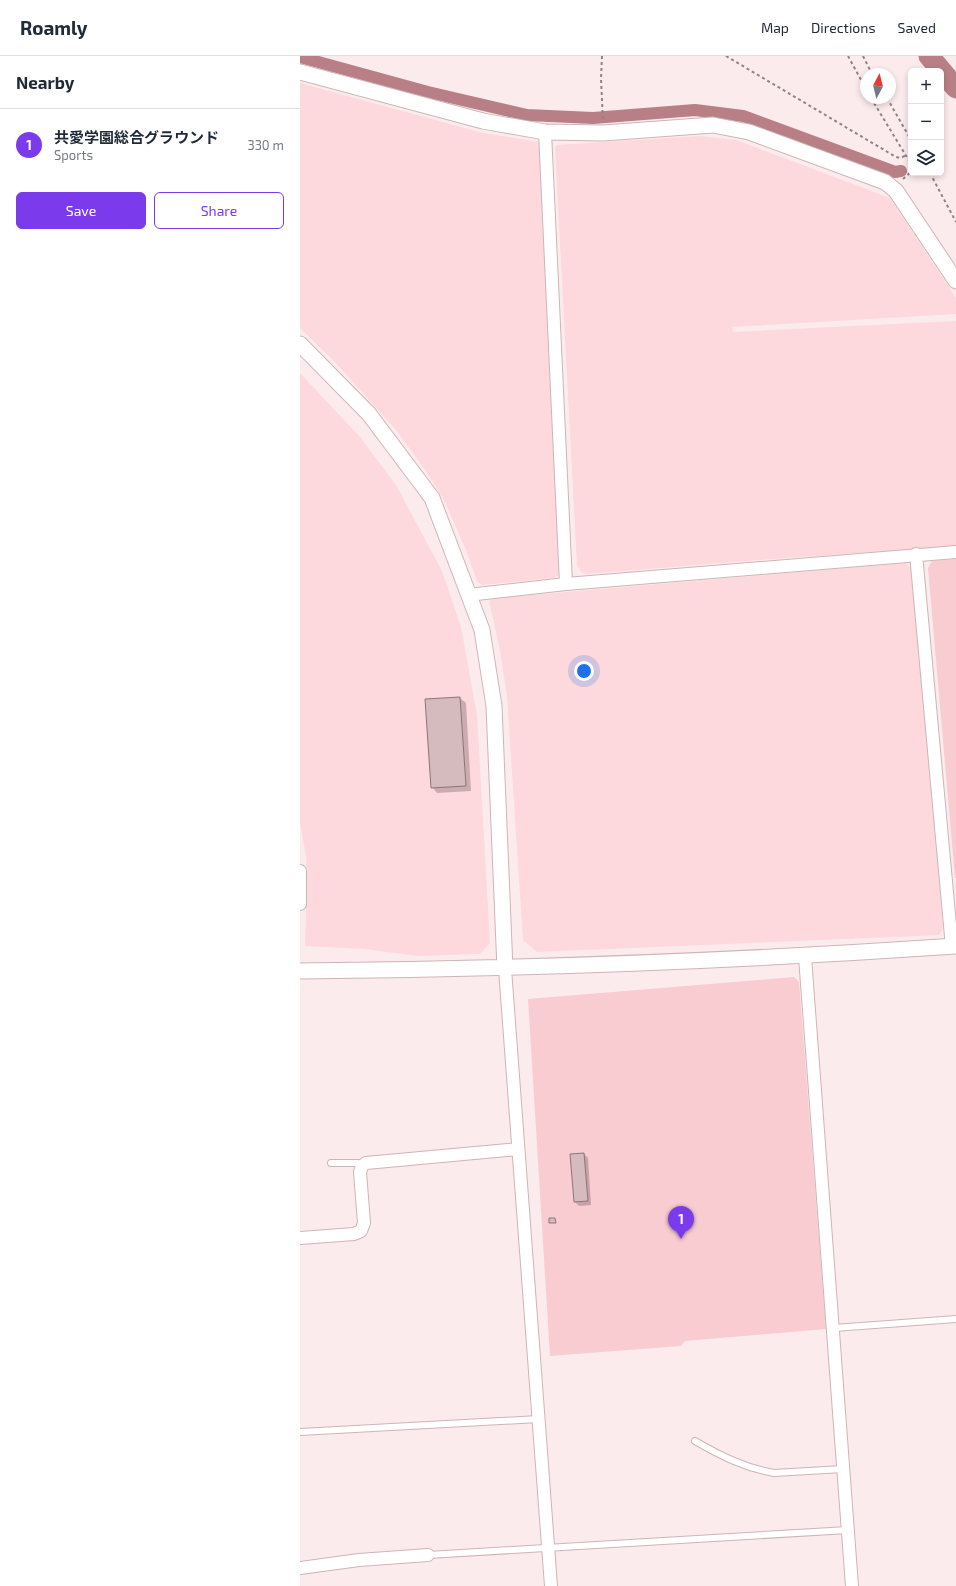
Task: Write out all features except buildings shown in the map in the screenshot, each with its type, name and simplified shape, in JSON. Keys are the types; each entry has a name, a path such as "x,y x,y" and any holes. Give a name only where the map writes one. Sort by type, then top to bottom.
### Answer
{"street":[{"path":"300,72 483,121 545,132 603,133 713,125 749,132 885,182 896,191 956,281"},
{"path":"545,132 566,584"},
{"path":"300,344 370,414 432,498 482,630 494,706 505,968 551,1586"},
{"path":"468,595 566,584 916,554 956,552"},
{"path":"300,972 505,968 805,957 954,946 916,554"},
{"path":"300,870 300,904"},
{"path":"805,957 834,1328 852,1586"},
{"path":"300,1238 354,1234 362,1231 364,1222 360,1179 362,1166 371,1161 518,1149"},
{"path":"300,1568 366,1559 428,1555"}],"lane":[{"path":"331,1163 358,1163 362,1166"},
{"path":"834,1328 956,1320"},
{"path":"300,1432 538,1419"},
{"path":"695,1441 726,1459 763,1472 774,1473 843,1469"},
{"path":"428,1555 848,1530"}],"path":[{"path":"602,56 601,79 603,133"},
{"path":"726,56 896,157 900,158 907,155 875,104"},
{"path":"848,56 860,78"},
{"path":"863,56 869,68"},
{"path":"890,104 908,135"},
{"path":"932,176 956,222"}],"shaded area":[{"path":"300,83 479,132 539,142 560,574 554,578 482,585 477,581 466,550 445,502 426,471 396,430 334,361 300,328"},
{"path":"700,136 736,140 890,198 956,298 956,314 732,327 733,332 956,321 956,546 586,574 581,572 577,565 555,148 557,145"},
{"path":"300,373 360,437 396,485 442,571 461,627 477,715 490,943 480,954 418,956 364,949 305,946 307,881 306,856 300,822"},
{"path":"956,559 955,878 928,568 932,561"},
{"path":"906,563 912,569 931,777 943,929 939,935 537,952 523,940 507,696 500,650 489,601 496,598"},
{"path":"794,977 799,982 826,1329 685,1341 681,1346 550,1356 528,999"}],"waterway":[{"path":"929,56 956,88"},
{"path":"300,57 428,92 527,115 593,118 695,110 743,116 895,172 901,171"}],"place":[{"name":"共愛学園総合グラウンド","path":"681,1239"}]}
